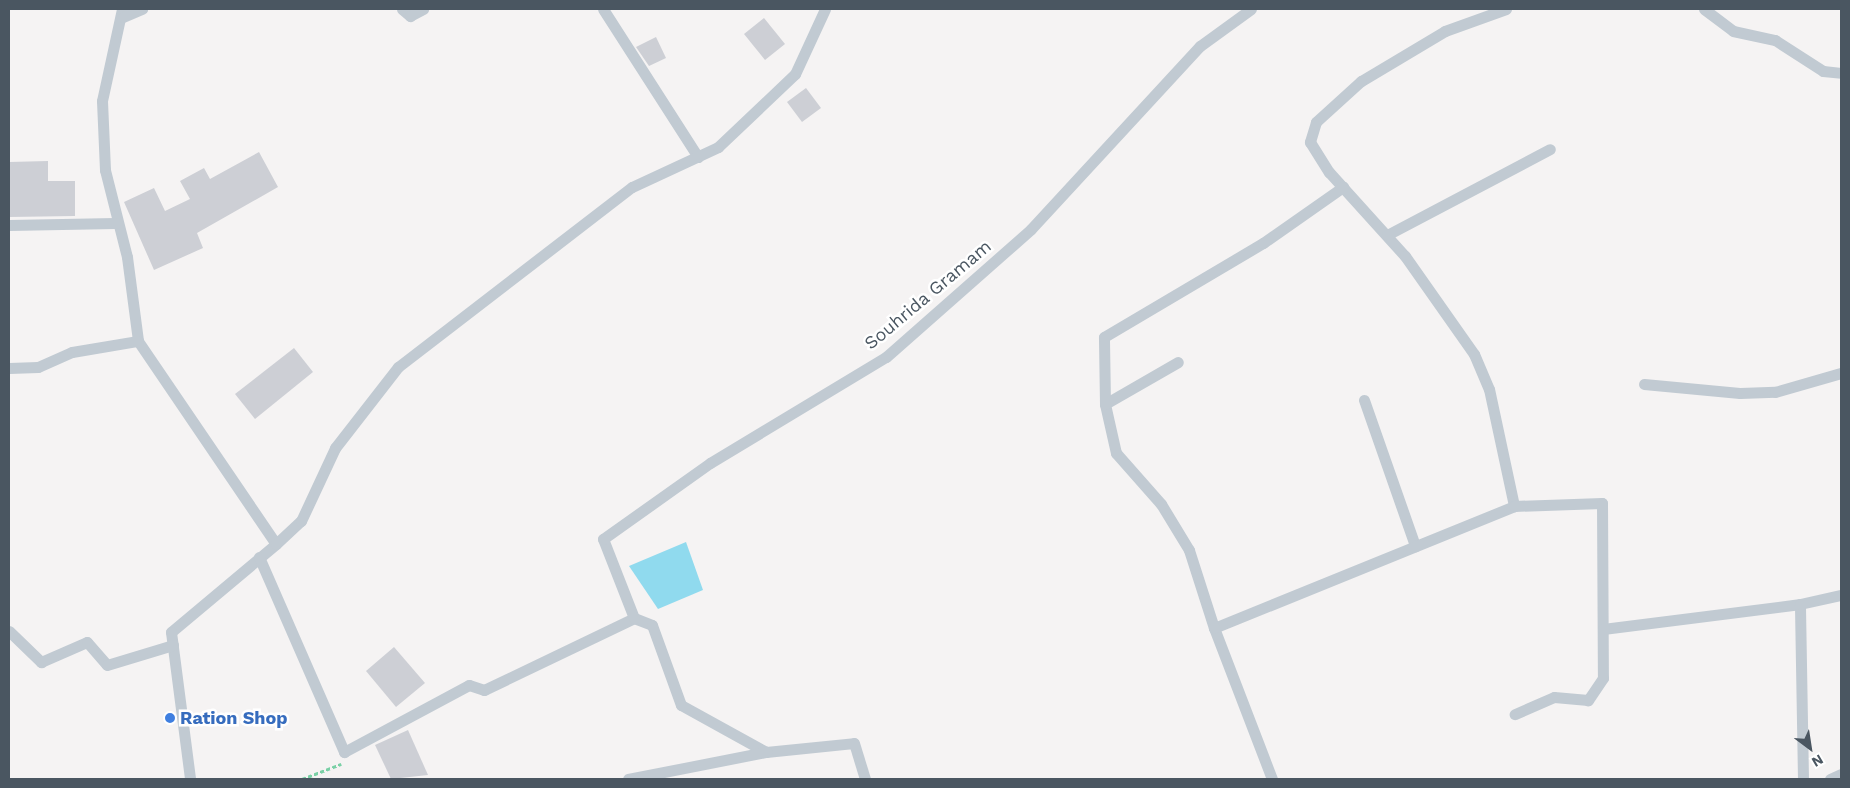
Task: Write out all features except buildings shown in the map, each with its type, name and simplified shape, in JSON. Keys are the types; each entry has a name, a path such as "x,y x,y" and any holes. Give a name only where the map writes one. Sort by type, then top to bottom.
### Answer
{"street":[{"path":"142,9 122,13 102,101 106,170 115,222 127,258 138,341 276,544"},
{"path":"402,9 410,16 423,9"},
{"path":"602,9 698,158"},
{"path":"190,779 171,632 301,521 335,448 398,367 632,187 698,158 718,146 784,88 795,74 825,9"},
{"name":"Souhrida Gramam","path":"634,618 603,539 710,462 886,357 1031,229 1200,46 1251,9"},
{"path":"1506,9 1436,36 1361,81 1316,122 1310,142 1316,157 1387,235 1474,354 1489,389 1514,506"},
{"path":"1704,9 1733,30 1775,40 1824,71 1841,73"},
{"path":"1387,235 1550,149"},
{"path":"1272,779 1214,628 1189,550 1161,504 1116,453 1105,404 1104,337 1263,243 1343,187"},
{"path":"9,225 115,222"},
{"path":"9,368 46,365 72,352 138,341"},
{"path":"1105,404 1178,362"},
{"path":"1644,384 1740,393 1775,392 1841,373"},
{"path":"1364,400 1415,546"},
{"path":"1214,628 1514,506 1602,503 1603,678 1588,700 1554,697 1515,714"},
{"path":"259,557 344,752 469,685 484,690 634,618 652,625 681,705 766,752"},
{"path":"1603,629 1800,604 1841,595"},
{"path":"1800,604 1803,779"},
{"path":"9,631 41,662 87,642 107,665 173,645"},
{"path":"628,779 766,752 854,743 865,779"},
{"path":"1830,779 1841,774"}],"path":[{"path":"302,779 344,763 344,752"}],"water":[{"path":"686,542 703,590 658,609 629,566"}],"place":[{"name":"Ration Shop","path":"170,718"}]}
